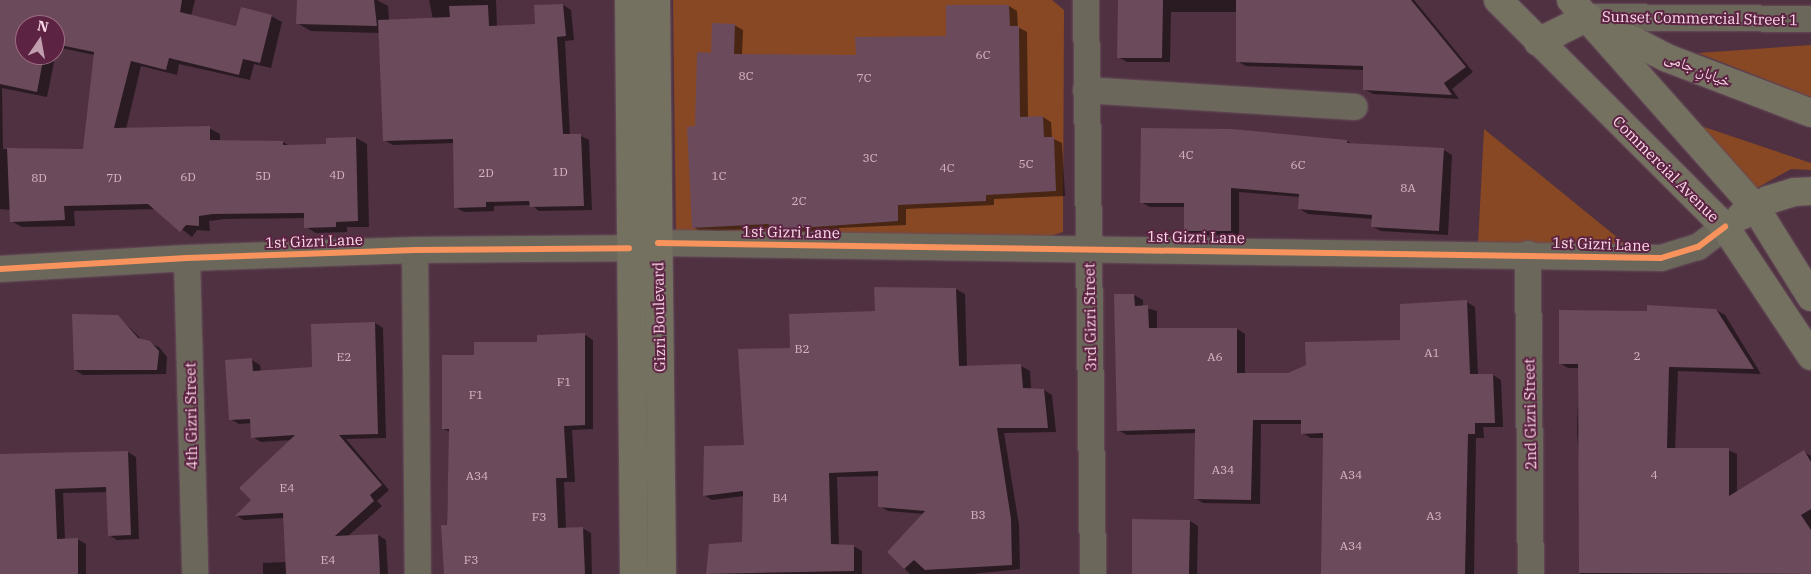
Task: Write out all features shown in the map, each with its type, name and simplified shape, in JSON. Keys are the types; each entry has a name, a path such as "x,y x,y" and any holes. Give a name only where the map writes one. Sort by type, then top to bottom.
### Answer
{"main road":[{"name":"Gizri Boulevard","path":"629,0 629,248 634,574"},
{"name":"Gizri Boulevard","path":"656,0 662,574"},
{"name":"Commercial Avenue","path":"1498,0 1538,42 1725,226 1811,356"},
{"path":"1538,42 1580,8 1755,207 1811,297"},
{"name":"خیابانِ جامی","path":"1580,8 1667,58 1811,113"},
{"path":"1725,226 1755,207 1794,192 1811,191"}],"street":[{"name":"3rd Gizri Street","path":"1086,0 1093,574"},
{"name":"Sunset Commercial Street 1","path":"1580,8 1811,19"},
{"path":"1086,90 1354,107"},
{"name":"1st Gizri Lane","path":"658,243 1528,254 1661,258 1698,247 1725,226"},
{"name":"1st Gizri Lane","path":"0,269 187,258 415,250 629,248"},
{"path":"415,250 418,574"},
{"name":"2nd Gizri Street","path":"1528,254 1531,574"},
{"name":"4th Gizri Street","path":"187,258 195,574"}],"shaded area":[{"path":"673,0 1052,0 1064,10 1063,232 1047,237 676,236"},
{"path":"1811,45 1811,97 1698,53"},
{"path":"1692,123 1811,163 1811,170 1791,169 1755,189"},
{"path":"1484,129 1629,247 1478,244"}],"building":[{"path":"0,0 182,0 180,12 236,26 241,7 272,15 260,63 243,59 239,75 169,58 166,70 131,61 114,128 210,126 210,140 283,141 283,145 326,144 326,138 356,137 358,221 336,222 336,227 304,228 304,213 213,214 199,216 199,226 186,225 180,232 148,204 64,206 65,220 10,222 7,148 83,149 94,52 65,46 65,15 15,15 15,65 42,65 37,92 0,84"},
{"path":"297,0 374,0 377,26 296,24"},
{"path":"1118,0 1163,0 1162,58 1117,58"},
{"path":"1236,0 1411,0 1466,67 1444,83 1452,95 1363,90 1363,66 1236,62"},
{"path":"563,4 566,36 557,37 563,134 581,134 584,206 530,207 529,201 486,202 486,207 454,208 453,139 383,141 378,20 450,17 449,6 488,5 489,26 535,24 534,5"},
{"path":"946,5 1009,5 1010,26 1019,26 1020,117 1043,116 1044,137 1054,137 1056,191 986,195 986,201 898,205 898,221 772,230 769,230 769,224 692,228 687,127 695,126 697,52 711,53 712,23 735,24 734,54 856,55 855,37 946,36"},
{"path":"1141,128 1232,129 1347,140 1347,143 1444,148 1439,231 1371,227 1372,215 1298,209 1299,194 1231,188 1231,231 1184,231 1184,203 1140,203"},
{"path":"874,287 956,288 959,366 1021,364 1023,388 1044,389 1048,428 997,428 1011,519 1012,565 925,570 914,560 904,569 887,552 925,511 878,507 878,471 829,473 831,544 854,545 854,571 706,574 709,544 742,542 743,491 703,496 704,446 744,445 738,349 790,348 789,314 875,311"},
{"path":"1114,294 1134,294 1135,306 1148,305 1149,328 1237,328 1237,373 1288,373 1306,365 1305,342 1400,340 1400,304 1467,300 1470,374 1493,374 1495,423 1475,423 1475,434 1468,434 1465,574 1321,574 1323,433 1301,434 1301,420 1253,420 1251,500 1194,499 1195,429 1117,431"},
{"path":"1647,305 1716,309 1754,369 1669,367 1667,448 1729,448 1729,496 1804,450 1811,462 1811,509 1801,515 1811,530 1811,574 1579,573 1578,364 1559,364 1559,310 1647,311"},
{"path":"72,314 118,315 138,338 150,341 159,351 157,370 74,370"},
{"path":"375,322 378,434 339,435 382,485 370,495 374,501 335,536 378,534 380,574 286,574 283,513 235,516 251,500 239,488 295,435 251,438 250,419 229,420 225,360 252,358 253,371 312,367 311,324"},
{"path":"585,333 585,425 564,426 567,478 556,478 558,528 583,527 585,574 444,574 441,525 447,525 449,429 442,429 442,355 474,355 474,342 537,342 537,335"},
{"path":"128,451 131,535 108,536 106,487 55,489 57,539 78,538 78,574 0,574 0,454"},
{"path":"1132,519 1190,520 1189,574 1132,574"}],"cycle path":[{"path":"658,243 1661,258 1698,247 1725,227"},
{"path":"0,269 187,258 415,250 629,248"}]}
